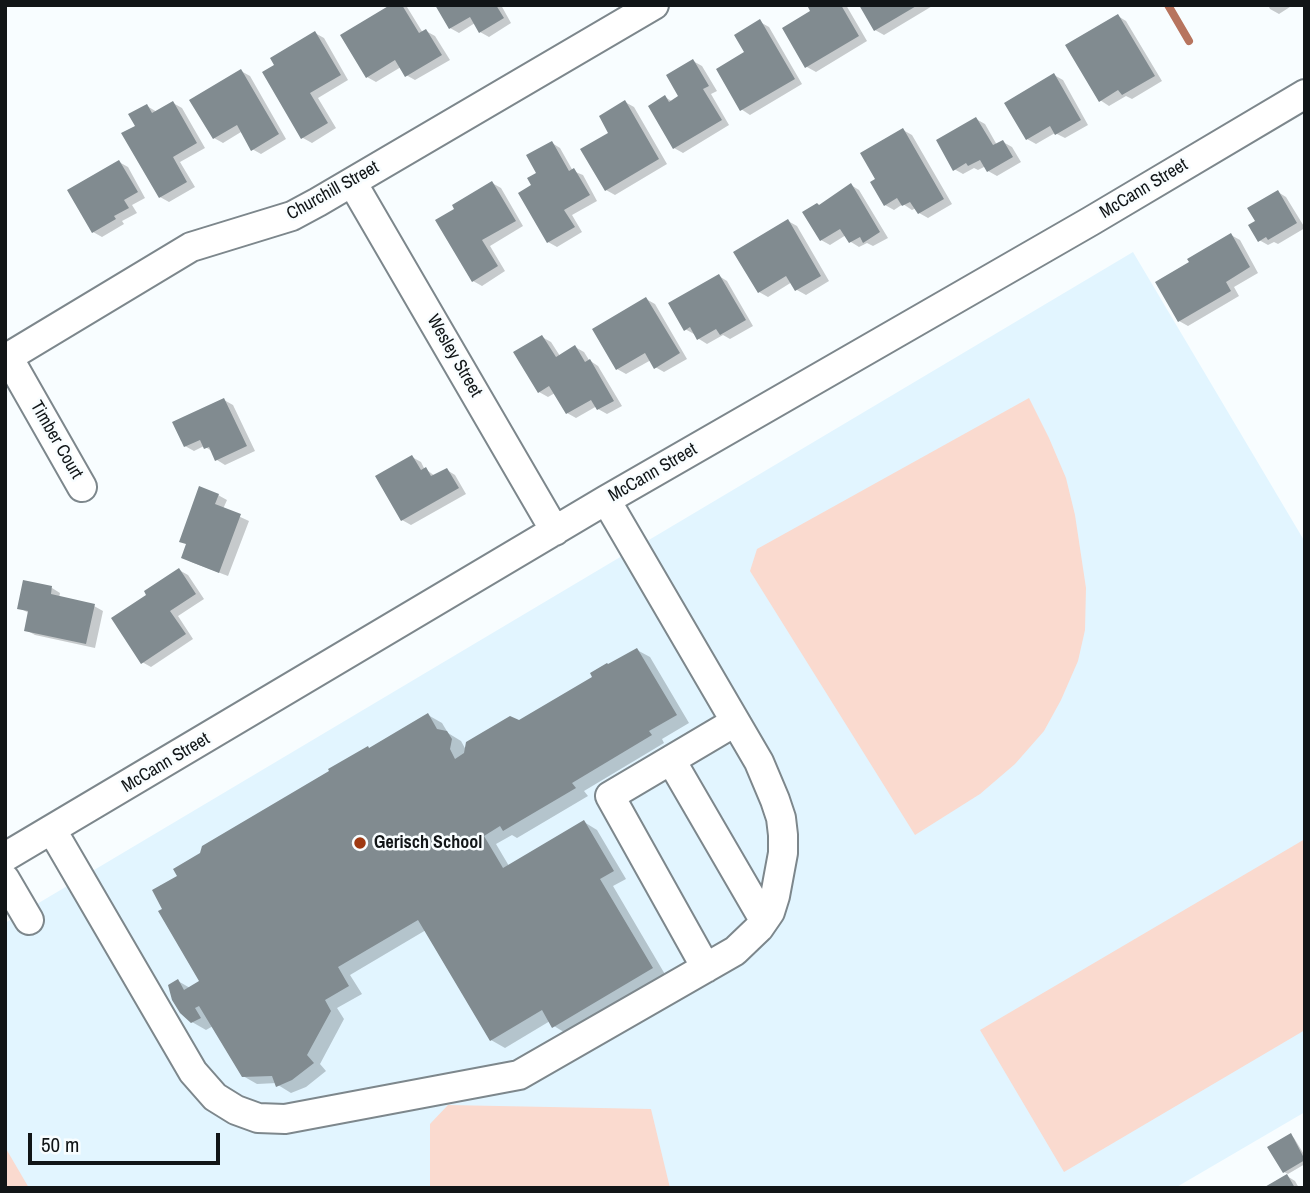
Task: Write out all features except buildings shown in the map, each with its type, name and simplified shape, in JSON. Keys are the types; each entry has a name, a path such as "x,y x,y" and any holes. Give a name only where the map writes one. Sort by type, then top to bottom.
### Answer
{"street":[{"name":"Churchill Street","path":"7,358 191,247 292,216 654,5"},
{"name":"McCann Street","path":"5,858 606,500 1091,221 1305,94"},
{"name":"Wesley Street","path":"352,182 555,531"},
{"name":"Timber Court","path":"7,358 82,487"},
{"path":"52,830 193,1072 215,1097 236,1110 248,1124 519,1075 735,951 759,928 775,895 783,844 781,817 759,762 606,500"},
{"path":"706,968 610,796 735,722"},
{"path":"671,760 764,920"},
{"path":"5,879 29,920"}],"shaded area":[{"path":"1133,252 1305,542 1305,1112 1175,1188 5,1188 5,923"},
{"path":"1029,398 1066,478 1075,515 1086,588 1085,630 1078,661 1044,731 1015,764 980,794 915,835 750,571 757,549"},
{"path":"1305,839 1305,1030 1064,1172 980,1030"},
{"path":"448,1105 651,1109 670,1188 430,1188 430,1124"},
{"path":"5,1147 29,1188 5,1188"}],"waterway":[{"path":"1168,5 1189,41"}],"place":[{"name":"Gerisch School","path":"360,843"}]}
